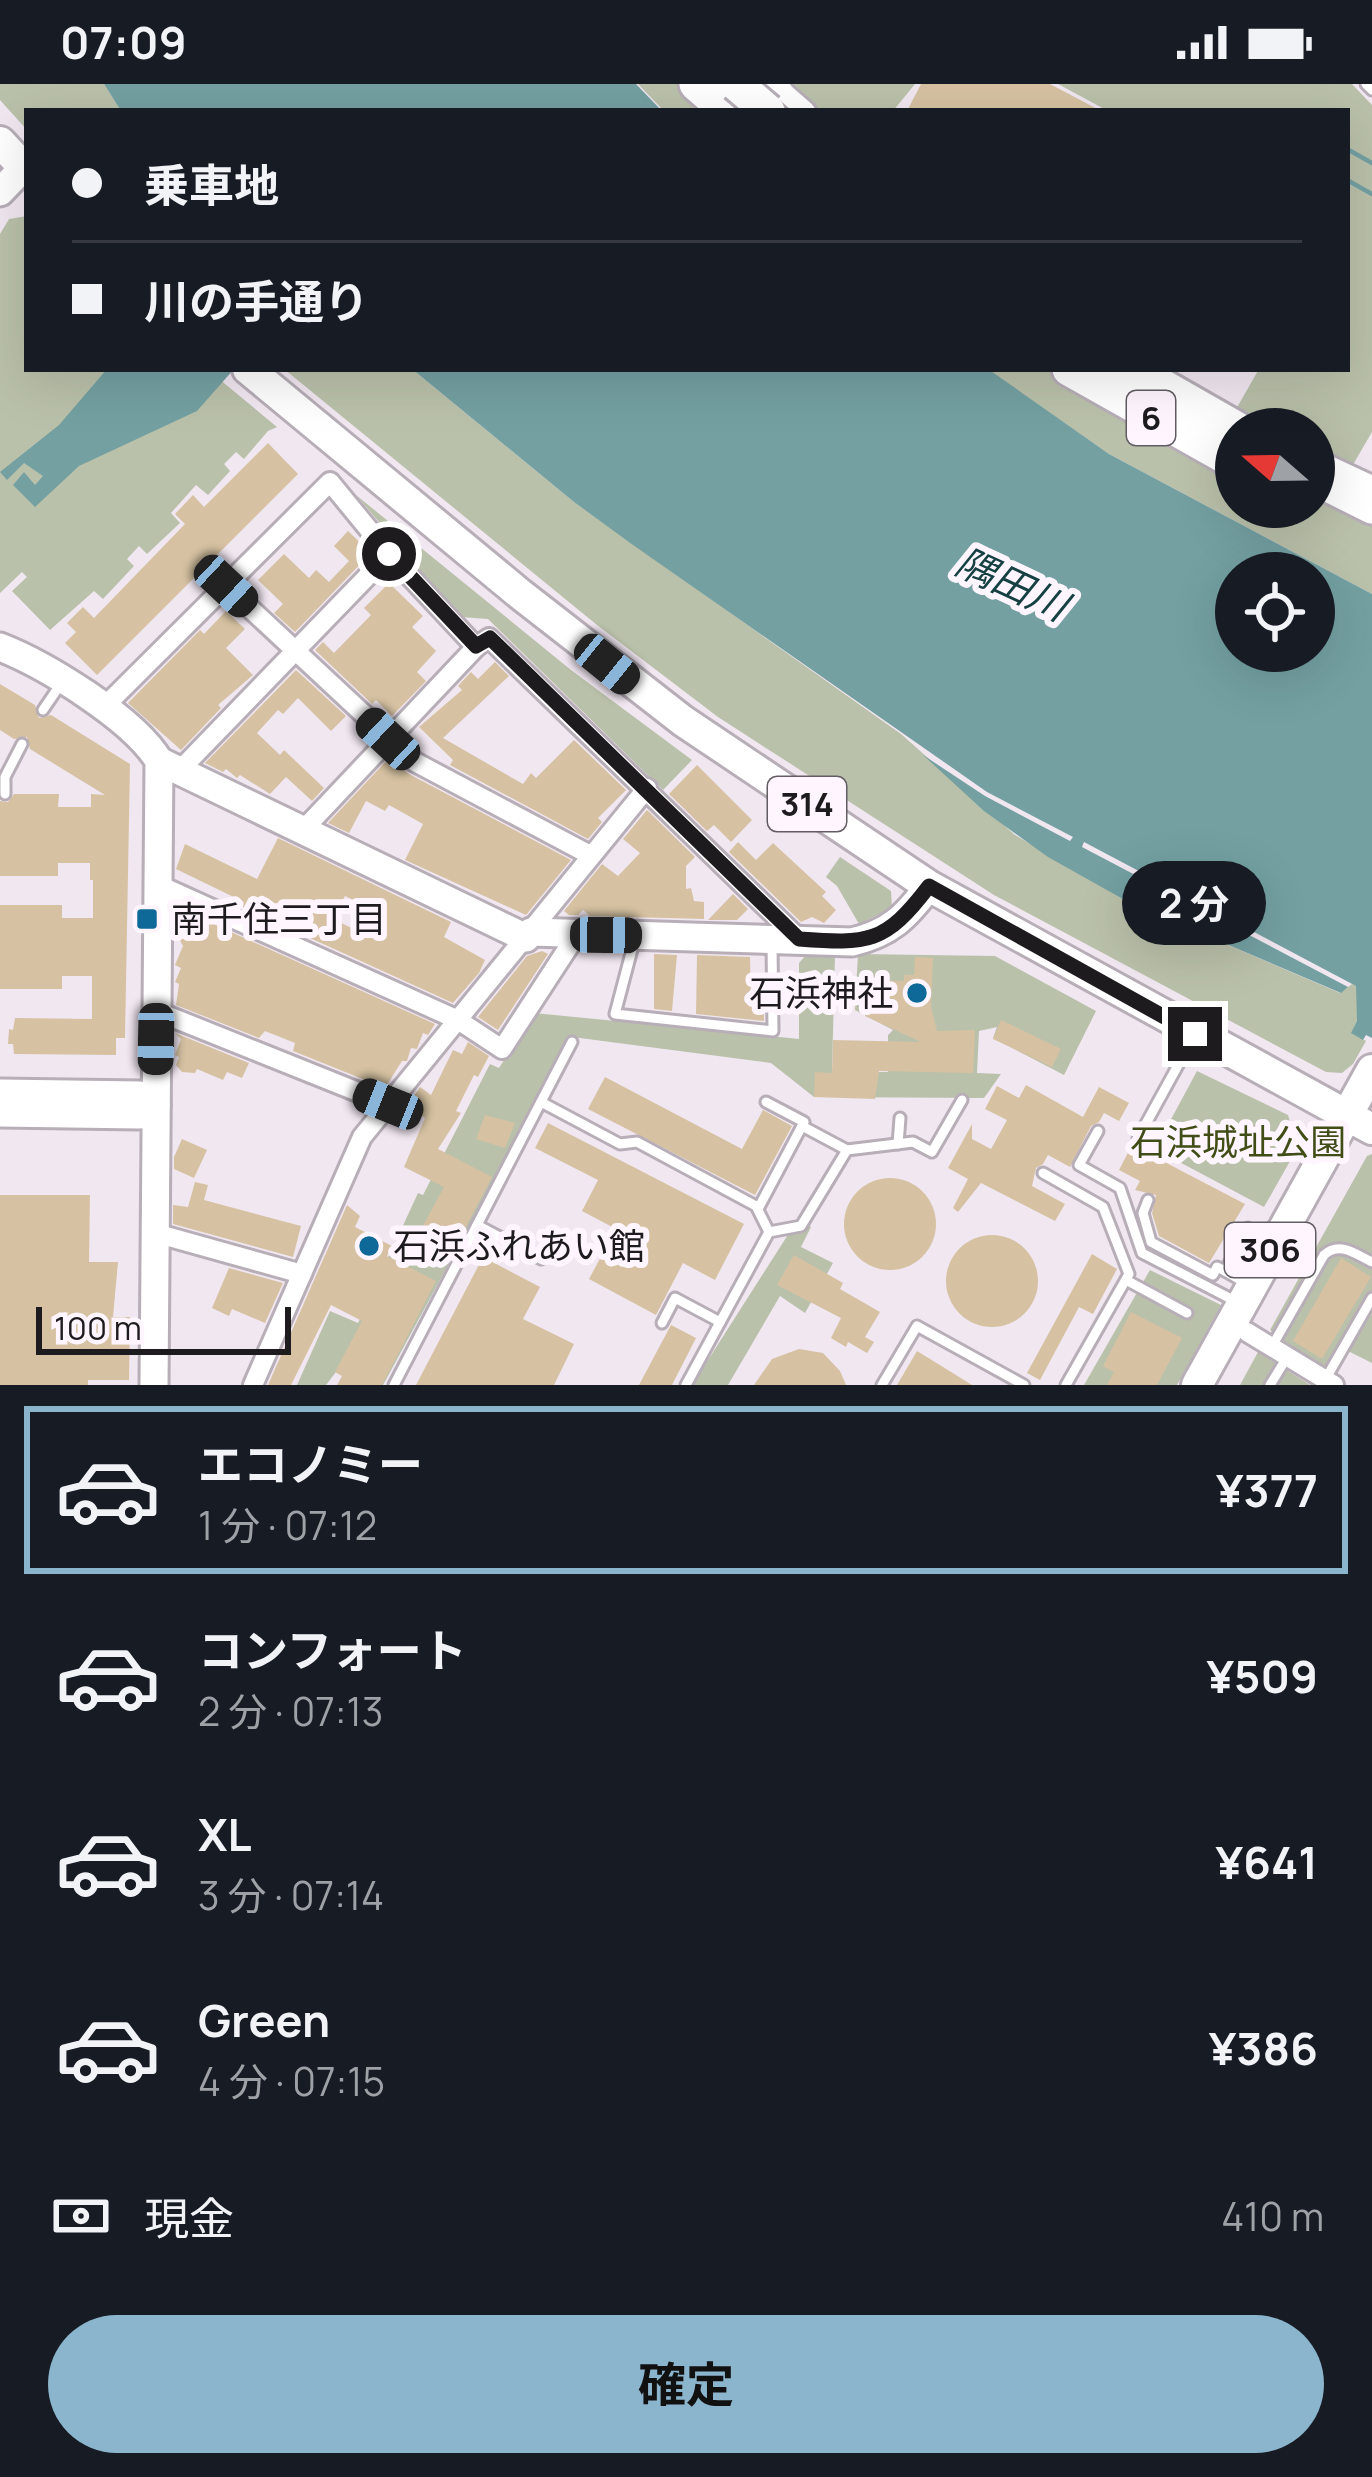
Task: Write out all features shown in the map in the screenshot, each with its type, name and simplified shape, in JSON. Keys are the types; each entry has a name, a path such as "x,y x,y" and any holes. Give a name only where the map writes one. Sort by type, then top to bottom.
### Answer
{"highway":[{"path":"696,84 724,108"},
{"path":"734,84 774,99"},
{"name":"6","path":"1074,372 1215,451"},
{"name":"6","path":"1118,372 1215,426"},
{"path":"1335,488 1372,507"},
{"path":"1335,512 1372,530"}],"main road":[{"path":"0,142 24,169"},
{"name":"314","path":"252,372 636,688 929,886 1195,1034 1364,1121"},
{"name":"306","path":"1218,1385 1364,1121 1372,1070"},
{"name":"306","path":"1197,1385 1253,1317 1254,1231 1364,1121"}],"street":[{"path":"0,192 24,171"},
{"path":"1153,372 1216,408"},
{"path":"1335,468 1372,485"},
{"path":"103,708 330,482 389,554 476,646"},
{"path":"154,1385 159,885 170,766 296,652 389,554"},
{"path":"226,586 415,762 590,855"},
{"path":"303,830 476,646 490,638 646,788 785,939"},
{"path":"0,647 64,679 170,766 528,934 852,943 880,936 911,910 929,886"},
{"path":"253,1385 362,1137 646,788"},
{"path":"159,885 458,1020 502,1049 577,934"},
{"path":"156,1012 388,1104"},
{"path":"0,1093 140,1095 155,1105"},
{"path":"0,1113 139,1115 155,1105"},
{"path":"155,1233 302,1274"},
{"path":"1253,1317 1329,1382"}],"lane":[{"path":"43,710 64,679"},
{"path":"5,794 5,777 22,744"},
{"path":"636,935 615,1014 772,1031 785,939"},
{"path":"1138,1138 1195,1034"},
{"path":"394,1385 572,1042"},
{"path":"802,1126 847,1150 913,1142 932,1152 962,1100"},
{"path":"541,1102 620,1144 637,1142 757,1209 769,1232"},
{"path":"757,1209 804,1122 766,1102"},
{"path":"898,1144 900,1118"},
{"path":"1098,1131 1079,1165 1120,1188 1142,1253 1253,1317"},
{"path":"769,1232 801,1226 847,1150"},
{"path":"1043,1173 1103,1207 1129,1274 1066,1385"},
{"path":"1148,1200 1143,1213 1151,1242 1213,1275 1217,1267 1253,1317 1270,1385"},
{"path":"477,1226 541,1258"},
{"path":"686,1385 769,1232"},
{"path":"1253,1317 1324,1255 1341,1248 1372,1262"},
{"path":"1126,1280 1187,1313"},
{"path":"662,1323 676,1298 720,1322"},
{"path":"1329,1382 1372,1298"},
{"path":"882,1385 917,1325 1024,1385"}],"green space":[{"path":"0,84 104,84 119,108 24,108 24,127 0,100"},
{"path":"638,84 708,84 737,108 661,108"},
{"path":"789,84 915,84 895,108 816,108"},
{"path":"1058,84 1352,84 1372,105 1372,432 1351,468 1335,460 1335,408 1237,408 1257,372 1350,372 1350,108 1102,108"},
{"path":"24,216 24,372 211,372 277,427 244,459 236,452 224,464 230,471 208,495 196,485 171,513 180,523 147,554 139,546 127,559 134,566 103,599 94,591 50,630 12,591 27,577 22,572 0,593 0,234 9,219"},
{"path":"288,372 416,372 574,502 901,734 1015,835 1130,903 1340,993 1352,984 1357,986 1357,1021 1352,1033 1366,1041 1342,1073 1326,1072 994,895 718,717 597,625"},
{"path":"990,372 1095,372 1215,440 1215,510 1109,454"},
{"path":"356,495 571,670 692,760 663,790 488,619 460,617"},
{"path":"1335,502 1372,519 1372,594 1335,574 1335,552 1293,552 1248,528 1335,528"},
{"path":"840,857 891,891 892,908 859,924 837,886 826,877"},
{"path":"808,953 835,955 832,1072 888,1072 888,1035 893,1030 855,1010 858,954 995,956 1096,1011 1064,1075 993,1038 997,1027 979,1031 977,1073 1001,1074 984,1098 814,1097 771,1063 572,1037 383,1385 360,1385 336,1372 326,1385 297,1385 330,1311 358,1323 418,1193 423,1195 490,1064 499,1068 534,1013 799,1039 799,963"},
{"name":"石浜城址公園","path":"1197,1071 1288,1115 1298,1147 1264,1207 1155,1149"},
{"path":"1372,1154 1372,1363 1348,1351 1337,1373 1270,1330"},
{"path":"798,1219 811,1227 801,1247 833,1263 805,1313 780,1296 728,1385 692,1385"},
{"path":"1150,1270 1221,1305 1177,1385 1084,1385"},
{"path":"1258,1352 1310,1385 1240,1385"}],"water":[{"path":"104,84 636,84 659,108 119,108"},
{"path":"104,372 231,372 197,411 79,466 35,507 13,485 24,472 35,485 43,476 24,463 7,480 0,472 59,425"},
{"name":"隅田川","path":"416,372 992,372 1109,454 1215,510 1215,528 1248,528 1293,552 1215,552 1215,672 1335,672 1335,574 1372,594 1372,1038 1366,1035 1363,1040 1351,1033 1357,1021 1356,986 1084,842 1082,847 1348,987 1341,993 1130,903 1048,857 984,811 923,755 985,796 1070,841 1073,837 987,792 574,502"}],"building":[{"path":"921,84 1050,84 1095,108 909,108"},
{"path":"268,443 298,474 97,675 65,643 76,632 67,623 83,607 94,618 185,524 175,514 193,495 204,507"},
{"path":"348,531 371,553 295,632 274,613 283,604 258,580 284,554 309,578 316,570 329,582 349,561 334,546"},
{"path":"389,583 423,616 412,627 436,651 417,672 426,681 392,716 376,700 372,704 315,650 323,642 334,653 371,615 364,608"},
{"path":"226,611 245,629 226,648 253,675 218,705 221,708 181,750 128,703 200,630 204,634"},
{"path":"495,662 509,676 443,738 523,784 531,773 536,778 574,740 626,790 598,818 602,822 588,839 450,765 453,760 419,727 462,690 458,686 471,672 478,679"},
{"path":"296,670 346,716 331,731 298,698 283,714 278,710 257,733 280,755 284,750 324,788 312,801 286,777 270,794 240,775 237,778 205,763"},
{"path":"0,684 35,705 39,718 51,715 130,764 125,1038 116,1038 116,1055 14,1054 13,1044 8,1044 15,1018 92,1019 92,976 62,976 62,989 0,989 0,905 62,905 62,918 93,918 93,880 90,863 58,863 58,876 0,876 0,801 8,802 14,794 59,794 58,807 91,807 91,794 105,795 30,749 27,737 14,739 0,730"},
{"path":"390,757 409,774 571,860 526,915 405,860 423,824 389,805 385,811 366,801 349,833 328,823"},
{"path":"697,765 752,820 731,842 714,825 707,831 669,794"},
{"path":"647,810 695,857 686,866 686,889 691,888 694,901 704,902 704,919 590,916 583,910 569,915 564,911 602,864 618,876 640,853 623,839"},
{"path":"278,838 451,922 444,937 485,960 453,1003 242,907 244,902 176,869 185,844 257,879","holes":["345,896 378,912 366,935 333,919"]},
{"path":"738,842 756,860 773,843 826,892 822,896 836,910 824,923 812,917 801,922 729,852"},
{"path":"733,894 748,909 737,920 708,920"},
{"path":"176,907 435,1024 428,1035 423,1033 417,1049 411,1048 407,1061 402,1061 385,1088 293,1051 295,1043 265,1031 259,1038 176,1005 179,984 175,982 181,968 175,965 183,946 176,933"},
{"path":"548,954 498,1030 478,1017 527,956"},
{"path":"654,954 677,955 672,1011 654,1009"},
{"path":"697,955 750,957 751,1003 764,1003 764,1021 696,1014"},
{"path":"915,957 933,958 931,1007 937,1031 975,1030 973,1073 879,1071 875,1099 814,1097 815,1072 832,1073 833,1040 921,1042 865,1016 876,980 904,981 904,975 914,975"},
{"path":"1001,1020 1061,1049 1052,1067 993,1039"},
{"path":"175,1033 249,1063 242,1078 227,1072 223,1080 197,1069 182,1072 175,1055 181,1039"},
{"path":"468,1042 489,1056 478,1077 474,1075 456,1111 461,1113 438,1149 492,1177 452,1253 418,1235 444,1187 404,1167 425,1118 407,1106 420,1087 431,1095 453,1050 462,1054"},
{"path":"605,1077 742,1149 763,1110 792,1126 755,1195 588,1109"},
{"path":"1026,1085 1083,1117 1099,1087 1129,1103 1119,1121 1104,1113 1091,1126 1070,1167 1048,1155 1036,1168 1032,1186 1065,1204 1055,1221 981,1183 958,1212 953,1208 968,1179 948,1168 972,1124 972,1139 991,1149 1007,1120 985,1109 997,1086 1019,1098"},
{"path":"485,1115 515,1123 505,1148 476,1139"},
{"path":"548,1123 744,1224 715,1280 683,1263 656,1315 589,1279 616,1229 582,1211 598,1180 535,1148"},
{"path":"182,1139 207,1150 194,1178 174,1169"},
{"path":"1132,1145 1245,1204 1209,1263 1159,1236 1152,1213 1156,1195 1135,1190 1140,1181 1119,1170"},
{"path":"890,1178 908,1181 923,1191 933,1206 933,1242 923,1257 908,1267 890,1270 872,1267 857,1257 847,1242 844,1224 847,1206 857,1191 872,1181"},
{"path":"195,1182 208,1185 204,1200 301,1226 293,1257 173,1224 173,1205 188,1207"},
{"path":"0,1195 90,1195 89,1262 118,1262 113,1317 130,1317 129,1380 0,1385"},
{"path":"347,1205 360,1216 355,1227 392,1246 387,1256 436,1281 382,1385 337,1385 342,1376 335,1372 362,1321 331,1305 291,1385 268,1385"},
{"path":"992,1235 1010,1238 1025,1248 1035,1263 1035,1299 1025,1314 1010,1324 992,1327 974,1324 959,1314 949,1299 946,1281 949,1263 959,1248 974,1238"},
{"path":"1092,1254 1117,1269 1093,1314 1079,1307 1040,1380 1027,1373"},
{"path":"794,1255 843,1283 840,1289 880,1312 865,1337 874,1342 867,1353 831,1338 841,1318 777,1285"},
{"path":"483,1257 540,1287 523,1319 574,1344 554,1385 416,1385"},
{"path":"1341,1258 1371,1277 1322,1359 1293,1341"},
{"path":"229,1268 283,1283 265,1323 232,1309 229,1316 212,1308"},
{"path":"1131,1312 1182,1338 1157,1385 1107,1385 1114,1372 1103,1366"},
{"path":"671,1325 696,1338 672,1385 639,1385"},
{"path":"799,1349 823,1353 846,1385 754,1385 772,1359"},
{"path":"917,1351 943,1367 972,1385 897,1385"}],"waterway":[{"path":"1350,151 1372,163"},
{"path":"1350,182 1372,194"}],"place":[{"name":"南千住三丁目","path":"147,919"},
{"name":"石浜神社","path":"917,993"},
{"name":"石浜ふれあい館","path":"369,1246"}],"route":[{"path":"389,554 476,646 490,638 799,939 852,943 880,936 911,910 929,886 1195,1034"}]}
